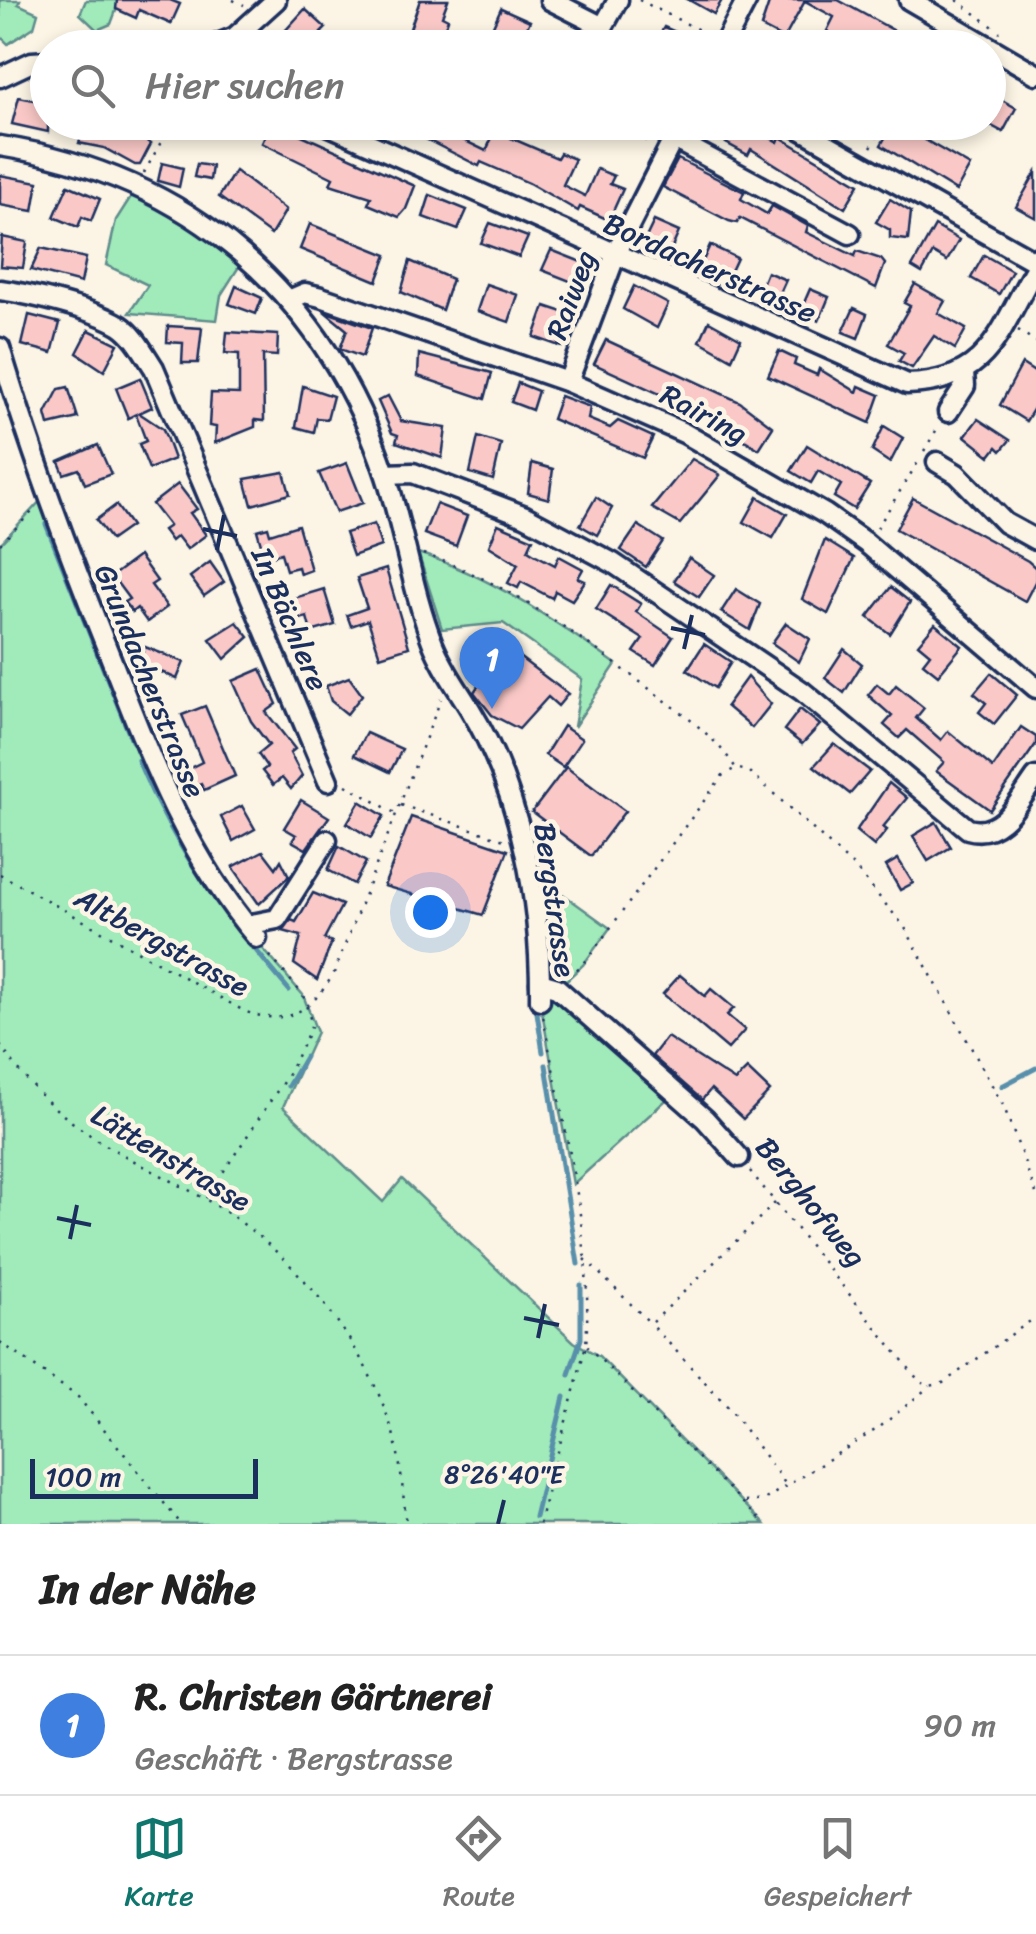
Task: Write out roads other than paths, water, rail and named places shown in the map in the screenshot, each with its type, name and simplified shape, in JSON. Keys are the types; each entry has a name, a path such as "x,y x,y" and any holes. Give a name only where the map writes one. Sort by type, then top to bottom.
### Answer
{"street":[{"path":"249,30 276,0"},
{"path":"550,0 603,27 618,0"},
{"path":"731,30 747,0"},
{"path":"910,0 961,30"},
{"path":"1006,56 1036,74"},
{"path":"0,78 30,63"},
{"name":"Bordacherstrasse","path":"360,140 886,378 908,384 936,384 964,373"},
{"name":"Raiweg","path":"568,382 615,256 671,140"},
{"path":"693,140 850,234"},
{"path":"819,140 1036,265 982,360 964,373 965,386 944,418"},
{"name":"Bergstrasse","path":"0,146 88,168 146,192 192,217 250,258 291,298 336,369 386,474 427,629 451,685 470,709 506,788 522,840 546,990"},
{"name":"In Bächlere","path":"0,290 95,316 134,338 154,368 328,781"},
{"name":"Rairing","path":"291,298 304,293 321,297 568,382 663,422 825,514 866,543 1036,688"},
{"name":"Grundacherstrasse","path":"0,348 46,496 170,808 224,898 252,932 277,919 328,840"},
{"path":"927,457 957,474 1005,523 1036,540"},
{"path":"386,474 413,473 525,516 613,563 790,682 968,830 986,832 998,827 1036,776"},
{"name":"Berghofweg","path":"546,990 706,1119 739,1158"}],"waterway":[{"path":"46,524 132,741"},
{"path":"138,760 169,825 204,882 289,990"},
{"path":"536,1006 543,1052"},
{"path":"288,1086 305,1057"},
{"path":"546,1065 578,1264"},
{"path":"1002,1086 1036,1068"},
{"path":"569,1374 581,1339 581,1285"},
{"path":"535,1517 564,1397"}],"place":[{"name":"R. Christen Gärtnerei","path":"492,709"}]}
